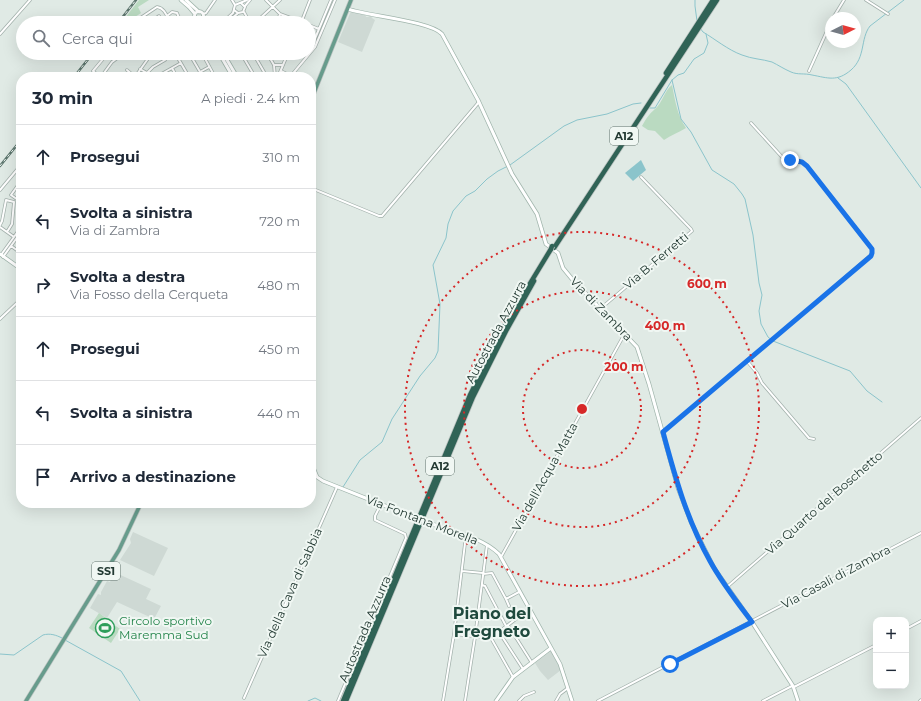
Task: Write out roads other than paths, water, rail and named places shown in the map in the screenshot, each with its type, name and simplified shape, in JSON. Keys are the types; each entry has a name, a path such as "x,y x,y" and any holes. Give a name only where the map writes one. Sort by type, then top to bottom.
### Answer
{"highway":[{"name":"Autostrada Azzurra","path":"348,692 473,397 511,321 552,248 713,0"},
{"name":"Autostrada Azzurra","path":"700,22 717,0"},
{"path":"342,701 348,692"},
{"path":"347,701 348,692"}],"main road":[{"path":"316,87 351,0"},
{"name":"SS1","path":"27,700 121,547 139,508"}],"street":[{"path":"0,34 30,0"},
{"path":"181,0 197,13"},
{"path":"186,0 199,16"},
{"path":"204,16 214,1 209,0"},
{"path":"230,16 233,13 235,5 232,0"},
{"path":"238,0 245,7"},
{"path":"235,5 247,0"},
{"path":"245,15 245,7 250,0"},
{"path":"266,0 280,14 285,16"},
{"path":"262,16 280,0"},
{"path":"304,16 310,0"},
{"path":"316,36 331,0"},
{"path":"316,45 335,0"},
{"path":"837,12 844,0"},
{"path":"866,0 888,14"},
{"path":"187,5 192,6"},
{"path":"144,16 157,7 161,8 167,16 172,12 175,12 178,16"},
{"name":"Via di Zambra","path":"348,9 414,23 440,31 479,102 508,166 538,214 546,244 558,253 562,265 567,273 635,344 640,353 686,510 709,560 726,588 752,622 793,687 798,701"},
{"path":"234,10 245,15"},
{"path":"233,16 244,11"},
{"path":"809,70 825,35"},
{"path":"93,72 92,71 102,60"},
{"path":"104,72 115,60"},
{"path":"138,72 147,60"},
{"path":"148,72 153,67 165,60"},
{"path":"179,60 186,72"},
{"path":"194,60 200,72 209,67"},
{"path":"206,60 212,72"},
{"path":"223,60 230,72"},
{"path":"227,60 234,72"},
{"path":"245,60 252,72"},
{"path":"257,60 264,72"},
{"path":"271,60 275,71"},
{"path":"284,72 281,70 285,60"},
{"path":"293,72 304,60"},
{"path":"165,72 181,63"},
{"path":"274,65 283,65"},
{"path":"172,68 174,72"},
{"path":"140,69 145,72"},
{"path":"316,190 378,216 382,216 479,102"},
{"path":"663,432 871,256 872,251 807,166 802,162 782,157 751,122"},
{"path":"0,190 16,171"},
{"name":"Via B. Ferretti","path":"600,309 692,231 641,177"},
{"path":"16,188 11,195 16,198"},
{"path":"7,232 12,224 14,202 6,200 0,226 7,232 15,238"},
{"path":"1,255 11,246 15,238"},
{"path":"1,255 15,238"},
{"path":"11,246 16,250"},
{"path":"1,255 16,266"},
{"path":"0,319 16,304"},
{"name":"Via dell'Acqua Matta","path":"501,558 625,334"},
{"path":"746,361 757,373 762,384 809,438 814,440"},
{"name":"Via Quarto del Boschetto","path":"726,588 921,418"},
{"name":"Via Fontana Morella","path":"316,473 319,479 337,487 426,522 466,535 494,550 501,558 561,666 572,701"},
{"name":"Via della Cava di Sabbia","path":"244,698 337,487"},
{"path":"338,701 406,538 404,534 375,520 375,516 381,504"},
{"name":"Via Casali di Zambra","path":"598,701 921,533"},
{"path":"444,701 466,535"},
{"path":"466,701 487,545"},
{"path":"462,571 483,574 492,573 509,606"},
{"path":"482,586 485,586 507,626 532,663"},
{"path":"506,599 520,592"},
{"path":"454,634 491,638 529,609"},
{"path":"909,627 921,621"},
{"path":"499,632 522,669"},
{"path":"491,638 513,677"},
{"path":"763,701 873,646"},
{"path":"496,701 513,677 551,648"},
{"path":"556,701 560,694 568,688"},
{"path":"519,701 524,696 534,692"}],"water":[{"path":"641,160 646,170 633,181 625,173"}],"waterway":[{"path":"695,0 697,21"},
{"path":"700,28 703,32 742,55 772,62 794,73 837,78 846,74 856,65 870,26 904,0"},
{"path":"650,108 655,108 672,80 678,75 684,73 694,59 704,53 708,43 706,34"},
{"path":"838,78 846,84 921,188"},
{"path":"672,80 681,119 691,132 712,170 734,184 745,199 753,235 762,295 759,311 761,324 768,337 773,341 850,371 867,391 882,402"},
{"path":"343,487 360,460 382,442 392,419 420,376 435,358 438,351 440,304 433,265 446,238 448,224 453,211 466,196 475,191 487,179 510,165 564,126 577,120 607,114 633,104 641,103"},
{"path":"0,654 14,655 43,635 48,634 62,638"},
{"path":"65,640 121,671 140,701"},
{"path":"308,701 315,698 321,701"}],"railway":[{"path":"123,16 136,0"},
{"path":"78,72 87,60"},
{"path":"0,166 16,146"}],"place":[{"name":"Circolo sportivo Maremma Sud","path":"105,628"}],"district":[{"name":"Piano del Fregneto","path":"492,622"}]}
